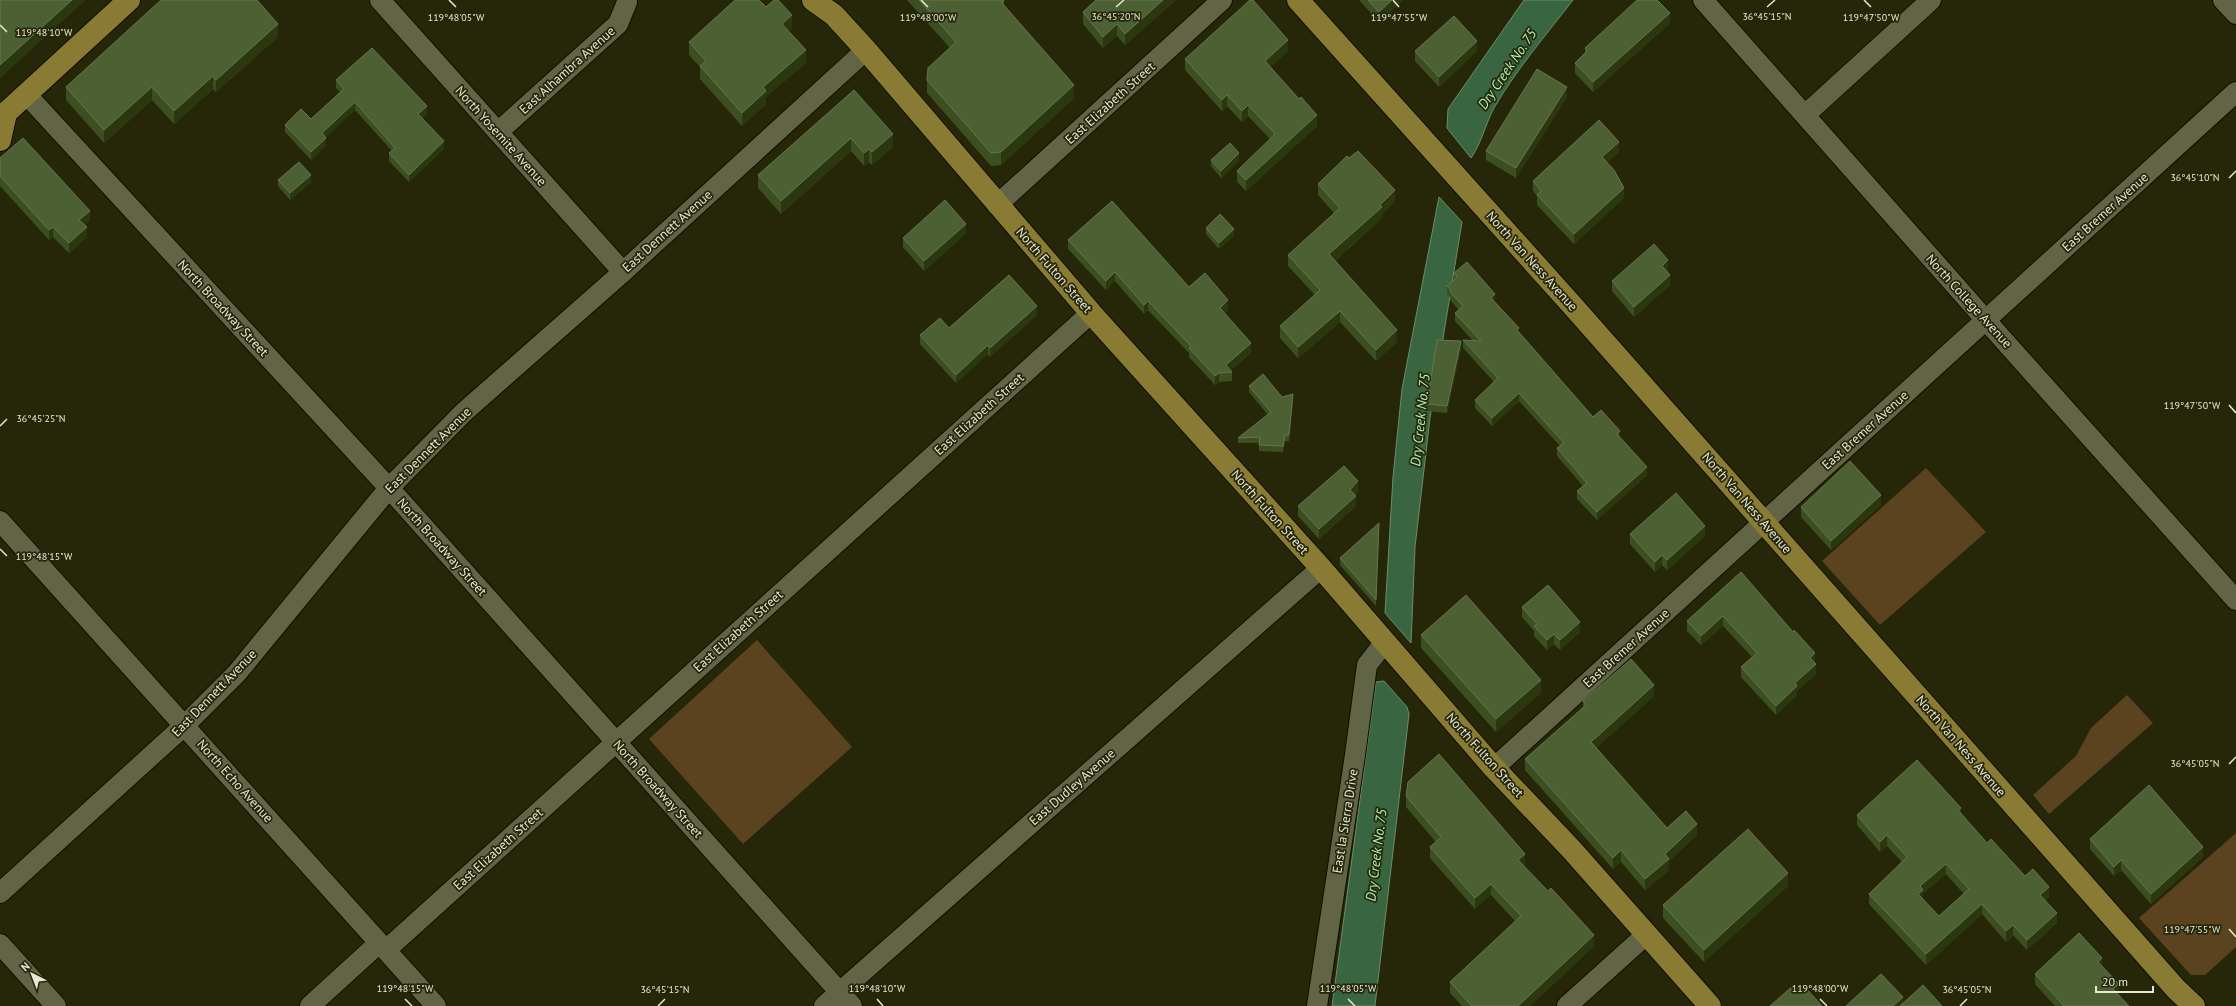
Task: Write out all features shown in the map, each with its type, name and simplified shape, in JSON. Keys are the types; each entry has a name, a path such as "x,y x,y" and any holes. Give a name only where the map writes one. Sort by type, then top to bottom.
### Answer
{"main road":[{"path":"0,140 3,113 26,94 129,0"},
{"name":"North Fulton Street","path":"813,0 834,15 866,50 997,205 1091,313 1321,568 1494,768 1647,934 1710,1006"},
{"name":"North Van Ness Avenue","path":"1298,0 1764,522 2119,926 2176,989 2194,1006"}],"street":[{"name":"North Yosemite Avenue","path":"380,0 623,272"},
{"name":"East Elizabeth Street","path":"997,205 1222,0"},
{"name":"North College Avenue","path":"1704,0 1986,320 2236,600"},
{"path":"1805,115 1931,0"},
{"path":"2223,0 2236,14"},
{"name":"East Alhambra Avenue","path":"498,132 618,24 627,2"},
{"name":"East Dennett Avenue","path":"0,893 185,725 237,673 389,488 464,412 623,272 866,50"},
{"name":"East Bremer Avenue","path":"1494,768 2236,92"},
{"name":"North Broadway Street","path":"26,94 389,488 617,741 845,999"},
{"name":"East Elizabeth Street","path":"310,1006 383,947 617,741 1091,313"},
{"name":"North Echo Avenue","path":"0,521 436,1006"},
{"name":"East Dudley Avenue","path":"824,1006 845,999 1321,568"},
{"name":"East la Sierra Drive","path":"1317,1006 1367,665 1387,644"},
{"path":"1567,1006 1647,934"},
{"path":"0,944 56,1006"}],"shaded area":[{"path":"1926,468 1986,532 1880,625 1822,561"},
{"path":"757,640 852,747 743,844 649,739"},
{"path":"2127,695 2153,723 2049,814 2033,795 2076,756 2091,728"},
{"path":"2236,833 2236,947 2205,975 2191,975 2139,918"}],"water":[{"name":"Dry Creek No. 75","path":"1524,0 1573,0 1512,80 1494,108 1478,146 1471,158 1447,128 1448,109"},
{"name":"Dry Creek No. 75","path":"1439,197 1462,222 1430,418 1415,547 1411,643 1385,613 1393,477 1402,389"},
{"name":"Dry Creek No. 75","path":"1384,681 1407,707 1409,714 1375,1006 1332,1006 1376,682"}],"building":[{"path":"0,0 72,0 0,65"},
{"path":"161,0 257,0 278,24 216,80 213,76 174,111 152,87 104,130 66,87"},
{"path":"735,0 759,0 766,7 774,0 778,0 792,15 782,24 806,50 763,87 766,91 742,113 700,66 706,61 689,42"},
{"path":"919,0 1004,0 1002,3 1074,85 1001,152 991,153 927,80 928,68 956,42"},
{"path":"1096,0 1163,0 1125,34 1117,24 1103,37 1083,12"},
{"path":"1250,0 1253,0 1288,40 1265,61 1299,99 1301,97 1317,115 1246,180 1237,171 1275,134 1248,105 1242,111 1227,95 1222,100 1185,59"},
{"path":"1368,0 1392,0 1379,12"},
{"path":"1637,0 1657,0 1670,13 1593,82 1575,63 1587,51 1585,48"},
{"path":"1454,16 1477,41 1439,77 1415,51"},
{"path":"372,48 427,106 418,114 444,141 409,175 389,153 395,148 355,102 322,133 326,138 311,152 285,125 301,109 311,119 344,89 336,80"},
{"path":"1537,69 1567,87 1516,168 1486,151"},
{"path":"854,90 893,134 872,152 869,149 864,153 851,138 781,201 758,175"},
{"path":"1599,120 1619,142 1602,157 1614,170 1624,188 1574,234 1537,195 1541,191 1533,181"},
{"path":"23,138 90,211 79,220 87,227 69,243 53,227 49,230 0,176 0,158"},
{"path":"1230,143 1239,153 1221,171 1211,160"},
{"path":"1358,151 1395,190 1380,205 1382,207 1329,254 1397,330 1376,350 1340,311 1298,347 1280,326 1320,290 1288,255 1340,208 1318,184 1347,156 1349,158"},
{"path":"299,162 311,175 290,193 278,180"},
{"path":"945,200 966,224 924,261 903,238"},
{"path":"1112,201 1189,287 1205,273 1228,300 1220,308 1251,343 1226,365 1232,372 1219,373 1215,376 1189,348 1191,346 1148,301 1144,305 1115,272 1106,281 1068,240"},
{"path":"1220,214 1234,229 1219,243 1206,228"},
{"path":"1654,244 1668,260 1662,266 1670,275 1634,307 1612,281"},
{"path":"1467,262 1495,294 1491,298 1519,328 1517,330 1593,417 1601,410 1620,431 1617,434 1647,467 1597,512 1577,491 1587,483 1557,448 1564,443 1519,393 1492,418 1475,400 1498,378 1463,340 1481,341 1455,313 1463,306 1450,292 1451,290 1447,286 1457,277 1454,273"},
{"path":"1009,275 1037,306 990,348 988,345 956,375 920,335 940,318 949,328"},
{"path":"1437,340 1461,341 1447,406 1427,404"},
{"path":"1263,374 1282,397 1293,394 1289,435 1285,435 1283,446 1259,445 1260,437 1238,438 1271,412 1249,386"},
{"path":"1850,461 1881,495 1831,541 1801,507"},
{"path":"1344,466 1358,481 1350,490 1356,496 1319,529 1298,506"},
{"path":"1676,493 1705,526 1667,560 1662,555 1655,562 1630,534"},
{"path":"1379,523 1376,600 1340,558"},
{"path":"1741,572 1793,632 1794,630 1815,653 1810,658 1816,664 1795,683 1797,686 1776,706 1741,667 1757,653 1723,616 1701,636 1687,621"},
{"path":"1548,585 1580,622 1560,640 1554,634 1547,640 1534,626 1537,624 1522,607"},
{"path":"1466,595 1541,680 1496,719 1421,635"},
{"path":"1631,659 1654,685 1591,742 1667,828 1686,811 1697,824 1665,854 1669,859 1645,879 1621,850 1613,858 1525,759 1586,705 1583,701"},
{"path":"1439,754 1525,854 1518,860 1548,891 1551,888 1594,935 1518,1006 1472,1006 1450,982 1521,916 1491,884 1475,898 1430,847 1441,837 1406,796 1408,782"},
{"path":"1917,760 1961,808 1958,810 1987,843 1991,839 2025,876 2033,869 2049,887 2040,895 2057,913 2027,940 2013,925 2006,931 1982,904 1926,954 1869,894 1907,857 1887,835 1880,842 1857,815","holes":["1946,864 1969,889 1939,916 1918,894 1923,890 1920,886"]},
{"path":"2149,785 2203,847 2151,894 2121,860 2114,867 2090,839"},
{"path":"1748,829 1788,873 1704,950 1663,905"},
{"path":"2079,933 2102,958 2098,962 2119,984 2113,989 2129,1006 2064,1006 2035,974"},
{"path":"1881,974 1903,997 1893,1006 1846,1006"},
{"path":"1794,985 1799,990 1804,986 1822,1006 1770,1006"},
{"path":"1923,985 1942,1006 1900,1006"}]}
